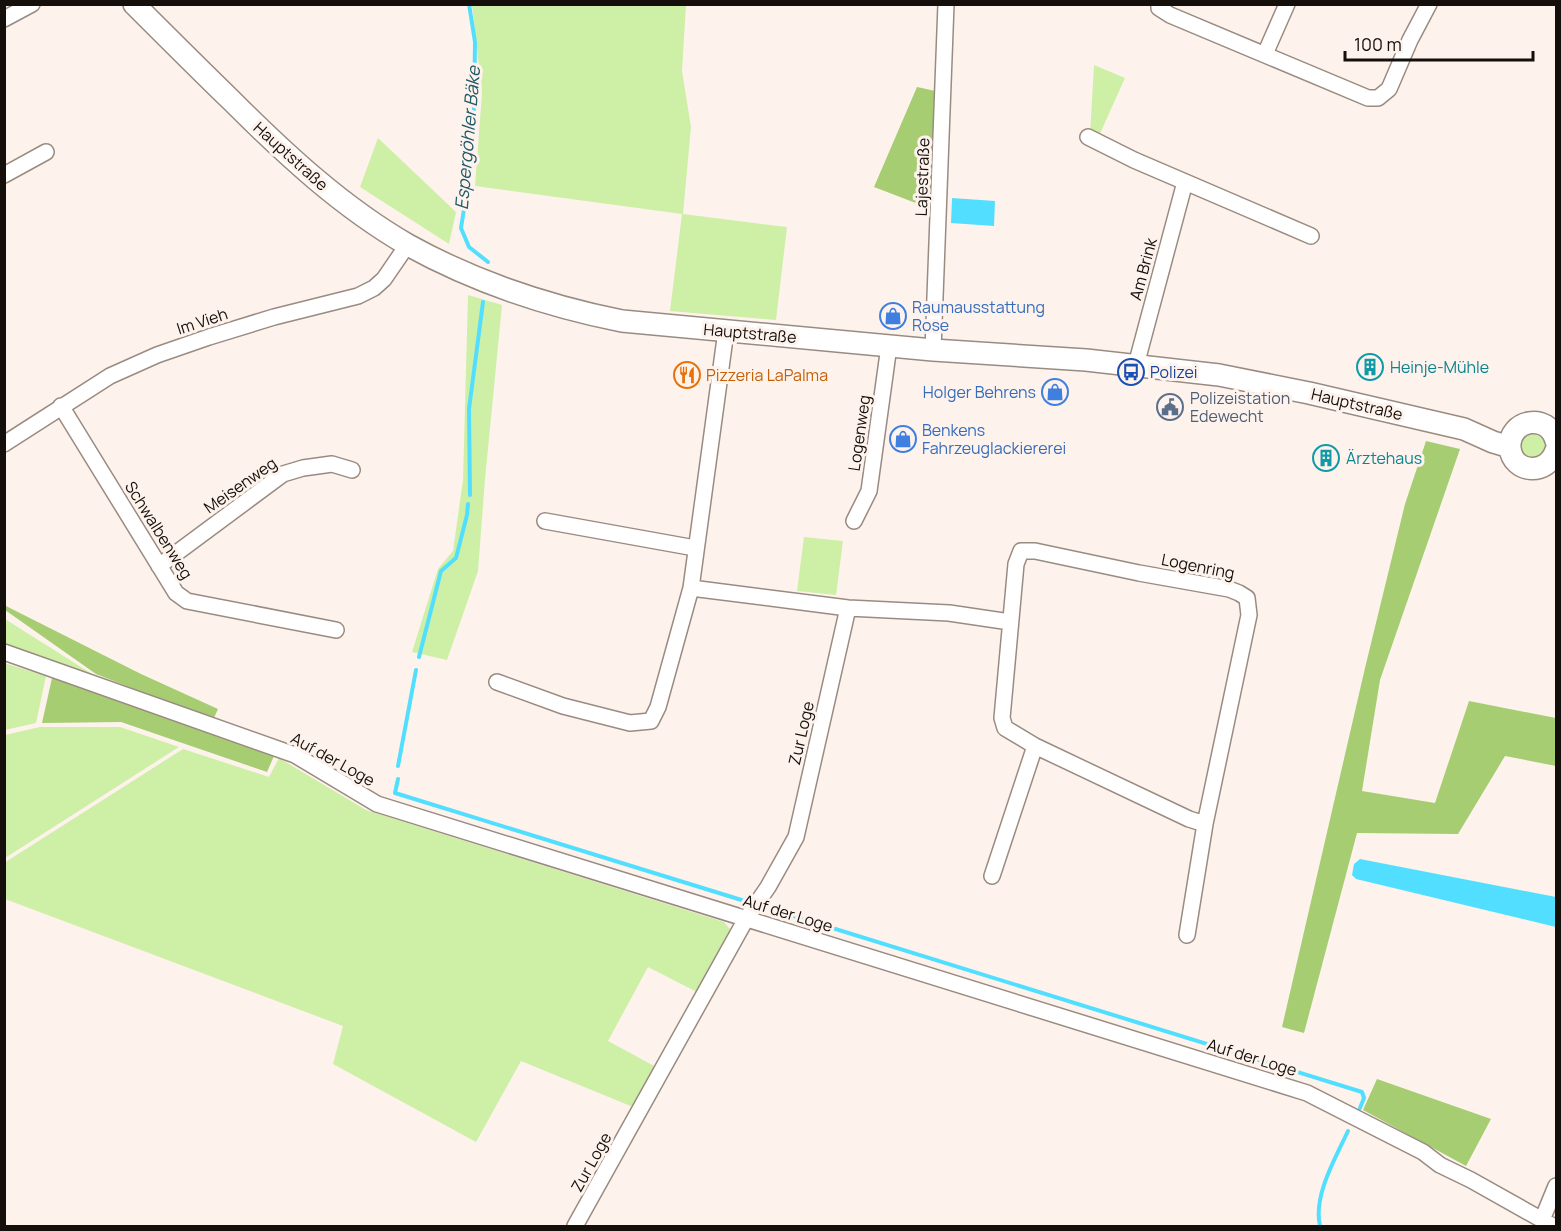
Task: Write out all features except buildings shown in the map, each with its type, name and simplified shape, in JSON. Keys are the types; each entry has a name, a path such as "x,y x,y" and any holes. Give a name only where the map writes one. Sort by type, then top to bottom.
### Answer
{"main road":[{"name":"Hauptstraße","path":"134,4 259,128 300,166 347,203 408,244 492,285 562,307 622,321 933,350 1086,360 1219,375 1464,429 1496,430 1512,440"},
{"path":"1540,423 1553,450 1528,468 1521,465 1512,454 1512,440 1525,424 1540,423"}],"street":[{"path":"4,19 32,4"},
{"name":"Lajestraße","path":"933,350 946,4"},
{"path":"1159,4 1159,8 1170,15 1368,98 1378,98 1389,88 1429,4"},
{"path":"1265,54 1287,4"},
{"path":"1088,137 1134,160 1311,236"},
{"path":"4,175 46,152"},
{"name":"Am Brink","path":"1136,365 1185,182"},
{"name":"Im Vieh","path":"4,444 110,376 157,355 274,317 358,296 374,288 384,279 408,244"},
{"path":"497,682 563,706 630,723 651,721 658,707 691,588 726,331"},
{"name":"Logenweg","path":"854,521 869,490 890,346"},
{"name":"Schwalbenweg","path":"61,406 176,593 186,601 336,630"},
{"name":"Meisenweg","path":"159,566 283,474 303,468 332,464 352,470"},
{"path":"545,521 695,548"},
{"name":"Logenring","path":"1187,934 1205,824 1249,615 1247,598 1229,589 1035,551 1021,551 1016,564 1010,622 1002,718 1005,728 1035,746 1189,819 1205,824"},
{"path":"691,588 848,608 949,613 1010,622"},
{"name":"Zur Loge","path":"576,1227 746,919 768,887 796,837 848,608"},
{"name":"Auf der Loge","path":"4,652 295,755 377,804 1307,1093 1423,1152 1440,1165 1547,1223"},
{"path":"992,876 1035,746"},
{"path":"1547,1223 1557,1186"}],"green space":[{"path":"472,5 686,5 682,71 691,127 683,214 787,227 776,320 670,311 682,214 475,186 482,93"},
{"path":"1094,65 1125,78 1098,138 1090,135"},
{"path":"917,87 940,92 934,210 874,187"},
{"path":"378,138 456,212 449,244 360,187"},
{"path":"468,295 502,305 478,571 447,660 412,652 438,569 453,551 463,480"},
{"path":"1533,433 1542,437 1546,446 1542,455 1533,459 1524,455 1520,446 1524,437"},
{"path":"1426,441 1460,449 1380,680 1362,791 1435,803 1469,701 1556,718 1556,766 1505,756 1458,834 1357,833 1304,1033 1282,1027 1405,504"},
{"path":"804,537 843,541 836,595 797,591"},
{"path":"4,605 141,674 218,709 213,720 96,674 5,610"},
{"path":"5,619 92,674 5,644"},
{"path":"4,663 46,676 36,723 5,730"},
{"path":"52,678 274,756 267,772 121,722 42,723"},
{"path":"40,727 120,727 179,747 5,858 5,735"},
{"path":"183,749 269,777 279,758 366,810 724,922 730,929 697,992 648,967 608,1041 656,1067 633,1107 521,1061 476,1142 333,1064 343,1026 5,899 4,863"},
{"path":"1377,1079 1491,1119 1466,1166 1363,1110"}],"water":[{"path":"952,198 995,201 994,226 951,223"},
{"path":"1360,859 1556,897 1556,927 1356,879 1352,875 1354,864"}],"waterway":[{"name":"Espergöhler Bäke","path":"469,4 475,42 474,107 472,159 461,228 469,247 488,262"},
{"name":"Espergöhler Bäke","path":"470,495 469,409 483,302"},
{"name":"Espergöhler Bäke","path":"419,657 441,571 456,558 468,504"},
{"name":"Espergöhler Bäke","path":"398,766 416,670"},
{"path":"398,779 395,793 748,902"},
{"path":"771,909 1362,1092 1364,1098 1360,1108"},
{"path":"1320,1226 1322,1190 1348,1131"}],"place":[{"name":"Raumausstattung Rose","path":"893,316"},
{"name":"Heinje-Mühle","path":"1370,367"},
{"name":"Polizei","path":"1131,372"},
{"name":"Pizzeria LaPalma","path":"687,375"},
{"name":"Holger Behrens","path":"1055,392"},
{"name":"Polizeistation Edewecht","path":"1170,407"},
{"name":"Benkens Fahrzeuglackiererei","path":"903,439"},
{"name":"Ärztehaus","path":"1326,458"}]}
